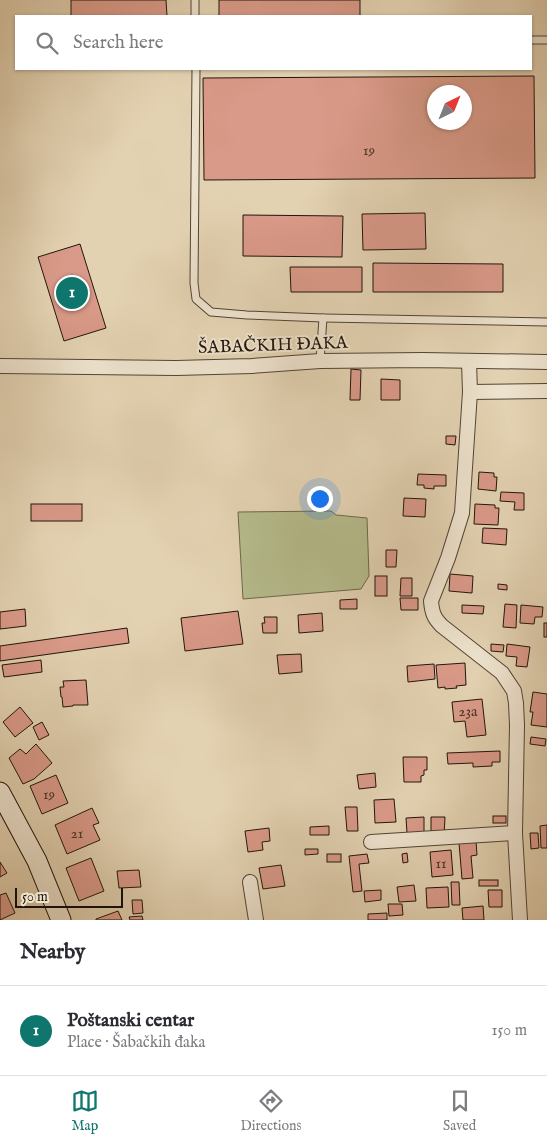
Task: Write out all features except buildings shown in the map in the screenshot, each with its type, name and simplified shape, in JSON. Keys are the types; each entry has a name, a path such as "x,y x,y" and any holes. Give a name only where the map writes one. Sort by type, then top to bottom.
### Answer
{"main road":[{"path":"0,792 37,862 60,920"}],"street":[{"name":"ŠABAČKIH ĐAKA","path":"0,366 176,368 252,366 320,361 547,362"},
{"path":"469,362 470,392 462,513 448,558 431,601 431,608 434,618 502,673 514,691 517,724 515,833 520,920"},
{"path":"470,392 547,391"},
{"path":"371,842 515,833"},
{"path":"250,882 256,920"}],"lane":[{"path":"195,0 196,15"},
{"path":"532,40 547,40"},
{"path":"196,70 194,283 196,300 211,312 323,318 547,322"},
{"path":"320,361 323,318"}],"green space":[{"path":"331,511 336,515 367,518 369,576 361,589 243,599 238,512"}],"place":[{"name":"Poštanski centar","path":"72,293"}]}
